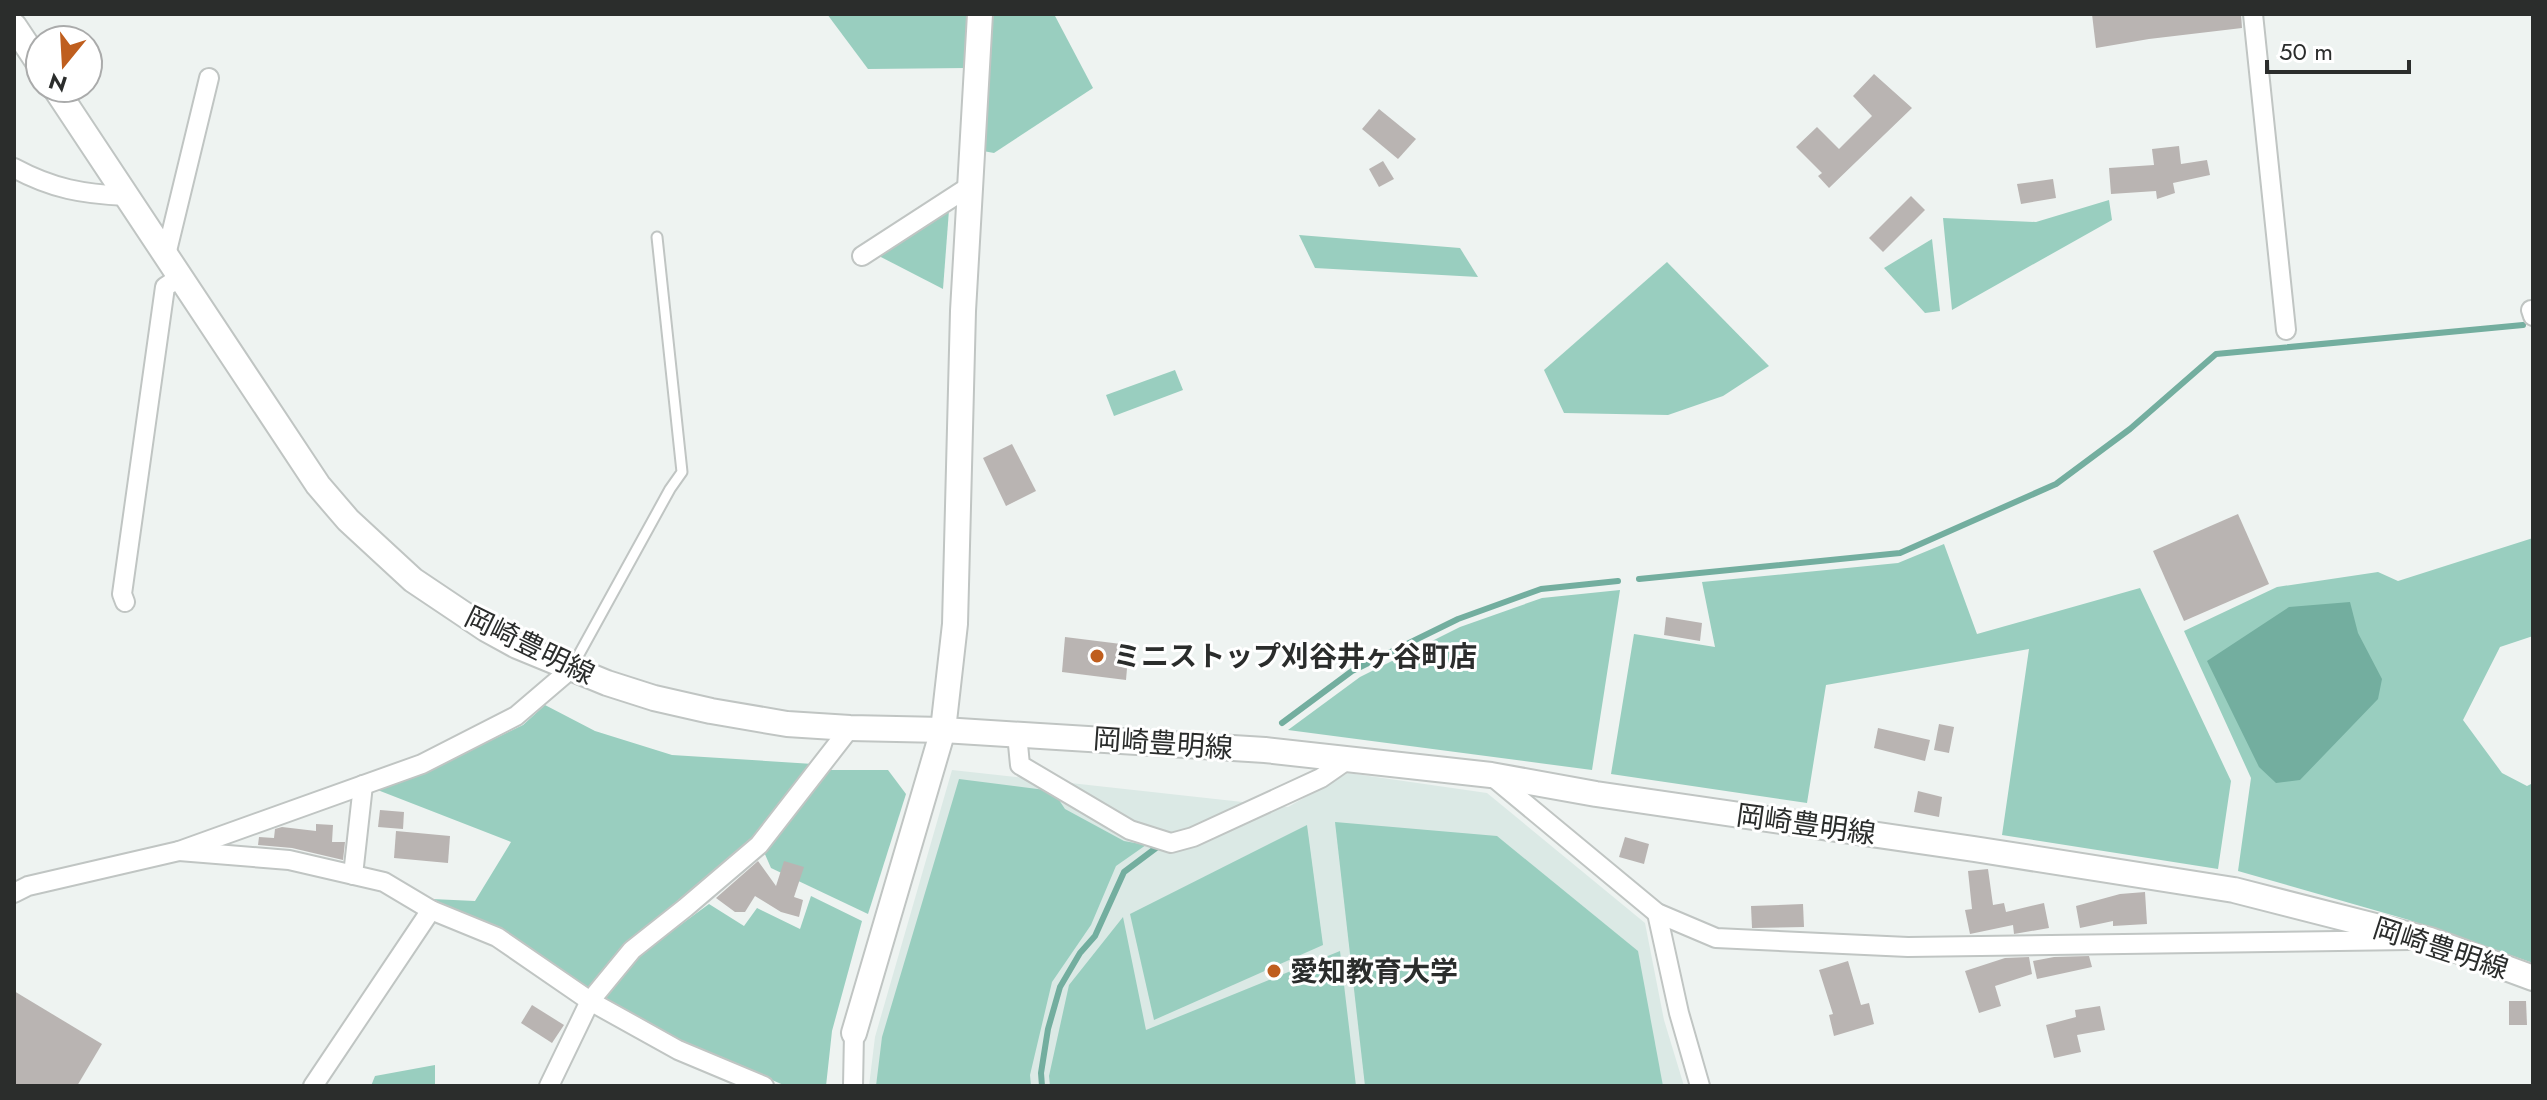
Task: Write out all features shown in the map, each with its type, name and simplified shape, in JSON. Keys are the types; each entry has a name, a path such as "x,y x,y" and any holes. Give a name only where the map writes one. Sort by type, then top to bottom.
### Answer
{"main road":[{"path":"854,1033 943,730 955,624 963,311 980,14"},
{"name":"岡崎豊明線","path":"66,104 318,485 348,520 413,580 462,614 517,646 571,669 654,698 787,724 1017,734 1265,750 1491,775 1596,794 1974,849 2234,890 2430,940 2533,978"}],"street":[{"path":"2253,14 2286,330"},
{"path":"166,255 209,78"},
{"path":"14,168 66,190 126,196"},
{"path":"862,256 970,186"},
{"path":"125,602 122,594 165,287 180,277"},
{"path":"14,893 28,886 179,851 422,764 516,716 571,669"},
{"path":"549,1086 590,1001 632,950 759,845 850,728"},
{"path":"1017,734 1020,765 1130,830 1171,843 1193,837 1296,790 1347,760"},
{"path":"1491,775 1657,913 1716,938 1908,947 2430,940"},
{"path":"353,875 363,785"},
{"path":"179,851 289,860 384,882 431,910 497,937 590,1001 678,1050 764,1086"},
{"path":"313,1086 431,910"},
{"path":"1657,913 1679,1013 1700,1086"},
{"path":"853,1086 854,1033"}],"lane":[{"path":"571,669 682,472 657,237"}],"shaded area":[{"path":"827,14 969,14 967,68 868,69"},
{"path":"990,14 1054,14 1093,88 994,153 983,151"},
{"path":"2109,200 2112,220 1952,310 1943,218 2036,222"},
{"path":"949,210 943,289 877,255"},
{"path":"1299,235 1460,248 1478,277 1315,268"},
{"path":"1932,239 1940,311 1925,313 1884,268"},
{"path":"1667,262 1769,366 1723,396 1668,415 1564,413 1544,370"},
{"path":"1175,370 1183,390 1114,416 1106,395"},
{"path":"2533,538 2533,636 2500,647 2463,720 2502,773 2527,786 2533,783 2533,963 2409,920 2238,871 2251,778 2184,631 2277,587 2378,572 2398,581"},
{"path":"1944,544 1977,634 2140,588 2231,781 2218,869 2002,835 2029,649 1826,685 1807,803 1611,774 1634,634 1715,647 1702,582 1898,563"},
{"path":"1620,590 1592,770 1288,730 1360,677 1460,627 1542,598"},
{"path":"2350,602 2358,633 2382,679 2378,699 2300,780 2276,783 2259,767 2207,661 2289,607"},
{"path":"545,705 595,731 672,755 813,764 751,841 627,942 590,989 500,928 432,899 475,901 511,842 375,789 423,773 523,725"},
{"path":"830,770 888,770 906,794 868,914 771,868 764,852"},
{"name":"愛知教育大学","path":"952,770 1288,807 1348,773 1487,793 1645,923 1664,1020 1684,1086 869,1086 875,1037"},
{"path":"959,779 1053,791 1065,809 1124,841 1146,845 1116,866 1091,925 1052,982 1030,1075 1031,1086 876,1086 882,1037"},
{"path":"1335,822 1497,836 1638,951 1663,1086 1365,1086"},
{"path":"1307,825 1323,945 1154,1020 1130,914"},
{"path":"811,896 862,921 832,1031 826,1086 786,1086 685,1043 604,998 638,956 709,904 744,926 757,908 800,929"},
{"path":"1123,917 1146,1030 1340,951 1356,1086 1050,1086 1049,1076 1069,985"},
{"path":"435,1065 435,1086 371,1086 375,1076"}],"building":[{"path":"2092,14 2241,14 2242,28 2096,48"},
{"path":"1874,74 1912,108 1829,188 1818,176 1822,173 1796,147 1817,127 1839,149 1872,116 1853,96"},
{"path":"1379,109 1416,139 1398,159 1362,129"},
{"path":"2179,146 2181,164 2207,160 2210,175 2173,183 2175,193 2157,199 2156,191 2111,194 2109,168 2154,165 2152,149"},
{"path":"1383,161 1394,179 1379,187 1369,169"},
{"path":"2053,179 2056,198 2021,204 2017,184"},
{"path":"1911,196 1925,210 1883,252 1869,238"},
{"path":"1012,444 1036,491 1006,506 983,458"},
{"path":"2238,514 2269,584 2184,621 2153,551"},
{"path":"1666,617 1702,623 1700,641 1664,635"},
{"path":"1065,637 1129,645 1126,680 1062,672"},
{"path":"1939,724 1954,727 1949,753 1934,750"},
{"path":"1878,728 1930,740 1925,761 1874,748"},
{"path":"1918,791 1942,797 1939,817 1914,812"},
{"path":"380,810 404,812 403,829 378,827"},
{"path":"316,824 333,825 332,842 345,842 343,860 292,848 258,845 259,837 274,838 275,829 316,831"},
{"path":"396,831 450,836 448,863 394,858"},
{"path":"1625,837 1649,844 1644,864 1619,857"},
{"path":"758,861 776,886 784,861 804,867 794,897 803,900 799,917 781,912 755,896 745,912 735,912 716,898"},
{"path":"1988,869 1993,905 2004,903 2006,912 2044,903 2049,928 2014,934 2013,925 1970,934 1965,910 1972,909 1968,871"},
{"path":"2145,892 2147,924 2113,926 2113,921 2080,928 2076,906 2120,894"},
{"path":"1803,904 1804,927 1752,928 1751,906"},
{"path":"2089,956 2092,967 2037,979 2033,961"},
{"path":"2029,957 2032,974 1995,986 2001,1006 1979,1013 1965,971 2005,958"},
{"path":"1848,961 1861,1005 1869,1003 1874,1024 1834,1036 1829,1015 1833,1014 1819,970"},
{"path":"14,991 102,1044 77,1086 14,1086"},
{"path":"2509,1001 2526,1001 2527,1025 2509,1025"},
{"path":"532,1005 564,1025 552,1043 521,1023"},
{"path":"2100,1006 2105,1030 2077,1035 2081,1052 2054,1058 2046,1025 2076,1017 2075,1010"}],"waterway":[{"path":"1639,579 1900,553 2056,484 2130,429 2216,354 2523,325"},
{"path":"1282,723 1352,671 1458,619 1541,589 1618,581"},
{"path":"1042,1086 1048,1029 1060,987 1080,953 1095,936 1124,872 1160,845"}],"place":[{"name":"ミニストップ刈谷井ヶ谷町店","path":"1097,656"},
{"name":"愛知教育大学","path":"1274,971"}]}
